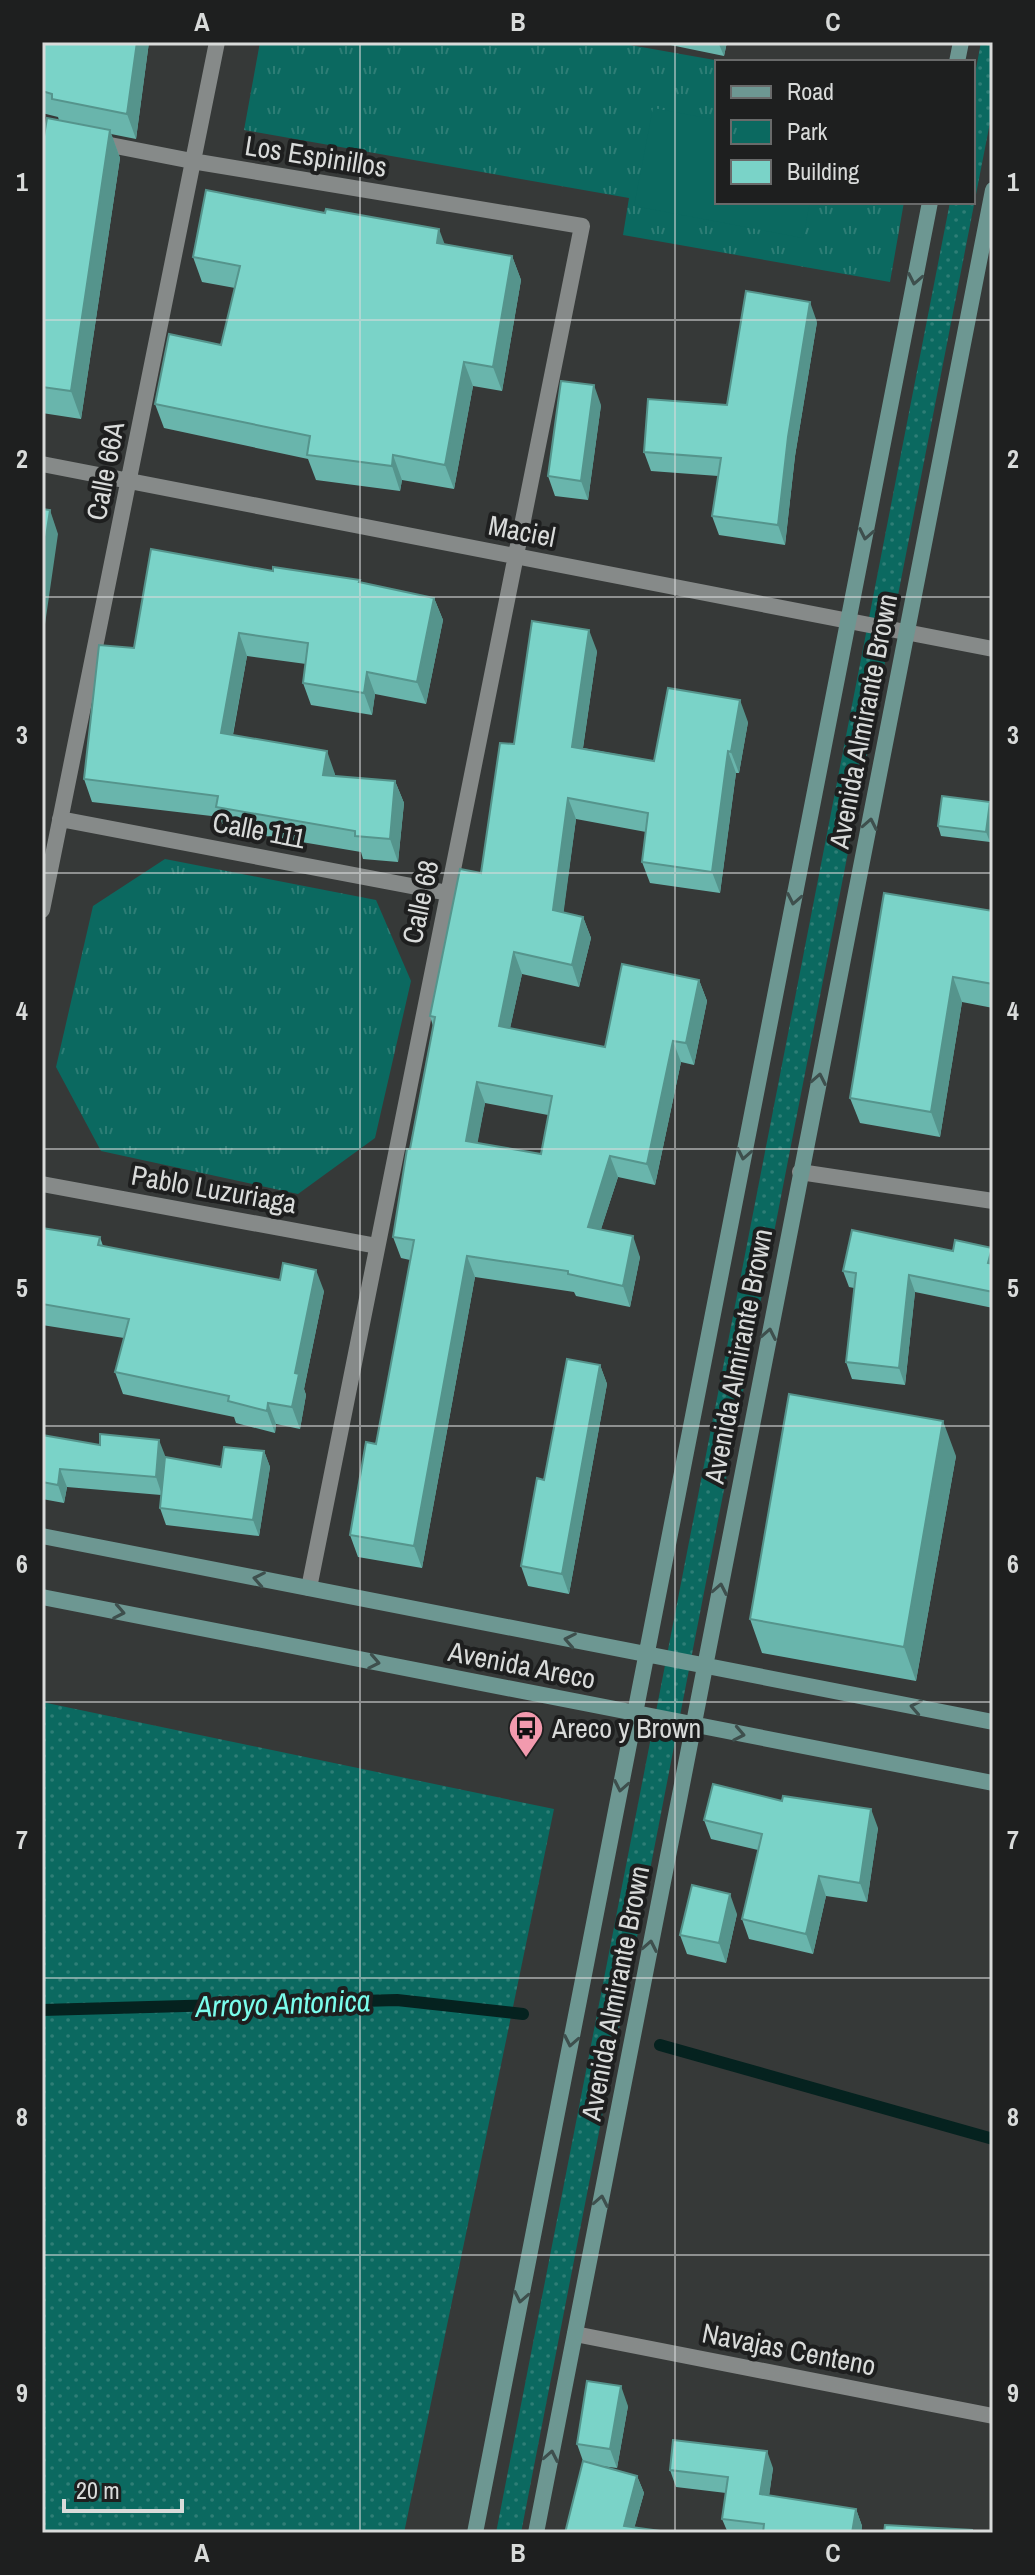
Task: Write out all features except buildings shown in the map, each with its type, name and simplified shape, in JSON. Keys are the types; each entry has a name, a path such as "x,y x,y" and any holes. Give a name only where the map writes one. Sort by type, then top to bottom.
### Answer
{"main road":[{"name":"Avenida Almirante Brown","path":"536,2533 993,190"},
{"name":"Avenida Almirante Brown","path":"475,2533 930,204"},
{"name":"Avenida Areco","path":"42,1536 993,1722"},
{"name":"Avenida Areco","path":"42,1597 993,1783"}],"street":[{"name":"Calle 66A","path":"42,910 217,42"},
{"name":"Los Espinillos","path":"72,137 192,161 582,226"},
{"name":"Calle 68","path":"309,1588 582,226"},
{"name":"Maciel","path":"42,464 993,649"},
{"name":"Calle 111","path":"60,819 448,893"},
{"path":"800,1172 993,1201"},
{"name":"Pablo Luzuriaga","path":"42,1184 377,1246"},
{"name":"Navajas Centeno","path":"575,2334 993,2416"}],"green space":[{"path":"260,42 613,42 715,60 715,204 904,204 890,282 623,235 629,198 244,130"},
{"path":"981,42 993,42 993,107 975,200 975,74"},
{"path":"653,108 715,120 715,204 810,204 803,238 634,206"},
{"path":"950,204 974,204 521,2533 496,2533"},
{"path":"165,859 376,900 411,981 375,1138 298,1194 101,1151 56,1067 93,906"},
{"path":"42,1702 554,1809 404,2533 42,2533"}],"waterway":[{"name":"Arroyo Antonica","path":"42,2010 397,2000 523,2014"},
{"name":"Arroyo Antonica","path":"660,2045 993,2139"}],"place":[{"name":"Areco y Brown","path":"526,1759"}]}
